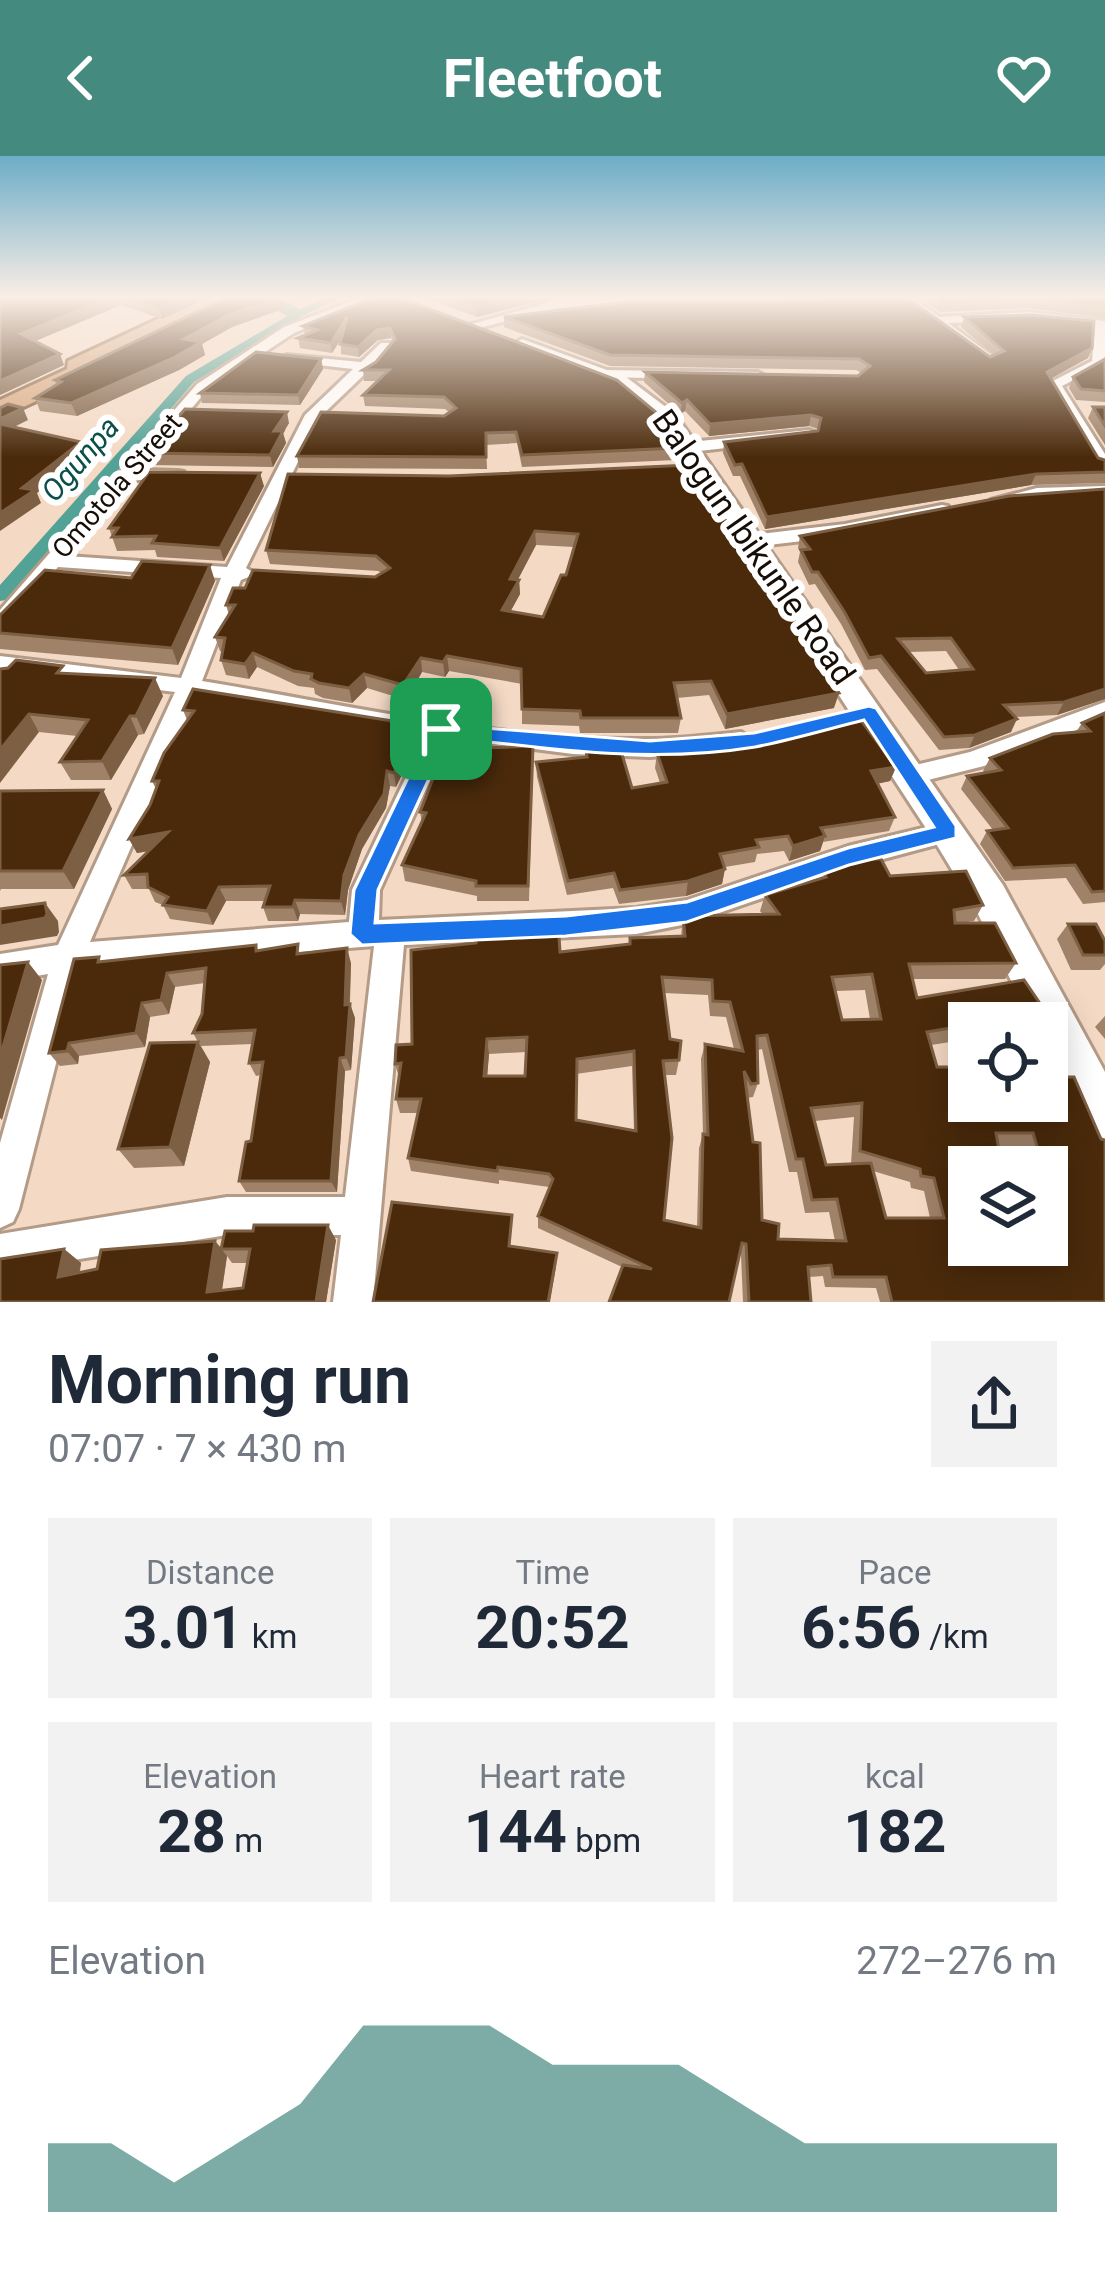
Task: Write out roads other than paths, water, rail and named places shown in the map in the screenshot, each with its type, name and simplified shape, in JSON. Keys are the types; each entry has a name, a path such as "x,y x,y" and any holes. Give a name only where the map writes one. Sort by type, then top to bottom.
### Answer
{"highway":[{"path":"0,406 113,350"},
{"path":"0,406 121,350"}],"street":[{"name":"Omotola Street","path":"0,623 183,411 223,370 254,350"},
{"path":"258,350 369,367"},
{"path":"0,1209 68,957 127,794 189,686 233,574 313,415 382,350"},
{"name":"Balogun Ibikunle Road","path":"538,350 602,374 653,401 752,541 857,715 912,775 948,832 1025,963 1105,1120"},
{"path":"977,350 988,360"},
{"path":"1101,350 1100,363 1055,381 1066,408 1105,467"},
{"path":"602,374 773,377"},
{"path":"1066,408 1086,409"},
{"path":"183,411 205,412"},
{"path":"692,461 809,435"},
{"path":"127,475 195,476"},
{"path":"752,541 845,530 888,518 1037,493 1105,490"},
{"path":"51,560 274,576"},
{"path":"0,663 189,686 441,729 573,745 650,748 777,734"},
{"path":"912,775 975,760 1105,710"},
{"path":"353,1302 363,1216 376,934 366,890 441,729"},
{"path":"0,968 68,957 376,934 566,926 687,912 848,857 948,832"},
{"path":"0,1253 226,1216 363,1216"}],"waterway":[{"name":"Ogunpa","path":"0,596 190,379 237,350"}]}
